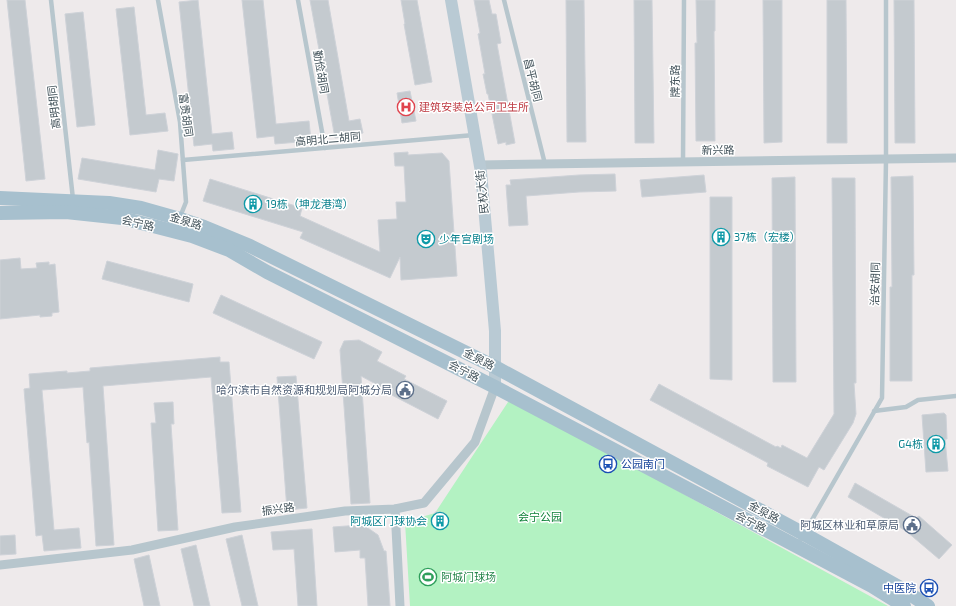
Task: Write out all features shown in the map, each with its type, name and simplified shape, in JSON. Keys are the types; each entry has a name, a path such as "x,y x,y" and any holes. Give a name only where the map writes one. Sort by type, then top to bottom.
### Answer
{"main road":[{"name":"金泉路","path":"0,198 74,207 109,203 128,206 180,218 250,246 495,367 804,534 899,587 928,606"},
{"name":"会宁路","path":"0,213 74,207 192,236 229,250 267,272 495,387 797,546 872,586 904,606"}],"street":[{"name":"民权大街","path":"451,0 480,165 495,331 495,387"},
{"name":"新兴路","path":"480,165 956,158"},
{"name":"振兴路","path":"0,565 132,550 235,527 345,511 395,509 424,503 475,442 495,387"},
{"path":"395,509 400,606"}],"lane":[{"name":"高明胡同","path":"51,0 74,207"},
{"name":"富贵胡同","path":"158,0 180,122 183,160 186,202 175,232"},
{"name":"勤俭胡同","path":"298,0 326,148"},
{"name":"昌平胡同","path":"504,0 545,164"},
{"name":"牌东路","path":"683,162 684,0"},
{"name":"治安胡同","path":"797,546 882,398 886,160 886,0"},
{"name":"高明北二胡同","path":"183,160 474,135"},
{"path":"874,411 906,407 918,400 956,396"}],"green space":[{"name":"会宁公园","path":"510,399 888,606 410,606 405,522 435,513"}],"building":[{"path":"7,0 25,0 45,179 26,181"},
{"path":"198,0 212,134 232,132 234,149 213,151 212,144 194,146 179,2"},
{"path":"242,0 263,0 276,124 309,121 311,141 275,144 274,136 257,138"},
{"path":"310,0 328,0 349,121 360,119 363,133 335,138"},
{"path":"401,0 417,0 432,82 415,85"},
{"path":"474,0 489,0 492,14 496,14 501,43 497,44 515,143 506,145 506,142 498,144 483,74 485,74"},
{"path":"566,0 584,0 586,142 567,142"},
{"path":"634,0 652,0 654,143 635,143"},
{"path":"696,0 715,0 715,141 696,141"},
{"path":"763,0 782,0 782,142 764,143"},
{"path":"827,0 846,0 847,143 827,143"},
{"path":"894,0 914,0 915,143 895,143"},
{"path":"134,7 146,115 165,113 168,131 130,135 116,9"},
{"path":"83,12 95,125 77,127 65,14"},
{"name":"建筑安装总公司卫生所","path":"410,91 416,121 402,123 397,93"},
{"path":"158,150 178,154 174,181 159,179 156,192 78,179 82,158 155,170"},
{"path":"408,152 408,155 442,153 449,161 457,276 401,280 400,257 390,278 300,238 303,232 203,201 210,179 302,208 300,216 380,252 378,220 397,219 396,202 406,202 404,166 395,166 394,153"},
{"path":"615,174 616,191 526,196 528,225 509,226 506,185 511,185 510,180"},
{"path":"704,175 706,192 642,197 640,180"},
{"path":"913,176 914,275 912,275 912,381 890,381 890,287 892,287 891,177"},
{"path":"795,177 796,382 773,382 772,178"},
{"path":"832,178 855,178 856,383 854,383 856,414 853,423 824,470 819,467 808,487 767,466 768,463 650,400 659,384 776,447 781,448 782,445 807,458 834,414"},
{"path":"710,197 732,197 732,380 710,379"},
{"path":"20,258 21,269 37,268 36,263 49,262 49,265 55,264 59,312 52,313 52,316 40,317 40,315 0,319 0,260"},
{"path":"107,261 193,284 189,302 102,279"},
{"path":"221,295 322,342 314,359 213,313"},
{"path":"359,340 382,352 377,361 406,376 404,379 447,401 438,419 384,391 385,389 361,376 370,503 351,504 340,350 344,341"},
{"path":"220,357 220,362 229,362 241,512 222,513 211,377 103,386 114,545 96,546 89,442 87,443 83,387 42,390 54,530 79,528 81,548 44,551 42,535 36,536 24,389 30,388 29,374 90,371 90,368"},
{"path":"296,376 307,508 287,510 277,377"},
{"path":"173,402 174,424 171,424 178,530 158,531 151,423 156,423 154,403"},
{"name":"G4栋","path":"944,413 946,415 947,439 945,439 948,471 926,472 922,415"},
{"name":"阿城区林业和草原局","path":"855,483 916,518 919,516 952,545 939,559 906,531 848,497"},
{"name":"阿城区门球协会","path":"435,512 446,514 446,528 435,528"},
{"path":"360,525 368,528 378,535 384,551 386,551 390,606 368,606 365,558 360,558 360,550 335,552 333,527"},
{"path":"312,529 317,606 298,606 294,549 273,550 271,532"},
{"path":"15,535 16,554 0,555 0,536"},
{"path":"242,535 258,606 242,606 226,539"},
{"path":"196,545 210,606 194,606 181,549"},
{"path":"149,555 160,606 144,606 134,559"}],"place":[{"name":"建筑安装总公司卫生所","path":"406,107"},
{"name":"19栋（坤龙港湾）","path":"253,204"},
{"name":"37栋（宏楼）","path":"721,237"},
{"name":"少年宫剧场","path":"426,239"},
{"name":"哈尔滨市自然资源和规划局阿城分局","path":"405,390"},
{"name":"G4栋","path":"936,444"},
{"name":"公园南门","path":"608,464"},
{"name":"阿城区门球协会","path":"440,521"},
{"name":"阿城区林业和草原局","path":"912,525"},
{"name":"阿城门球场","path":"428,577"},
{"name":"中医院","path":"929,588"}]}
